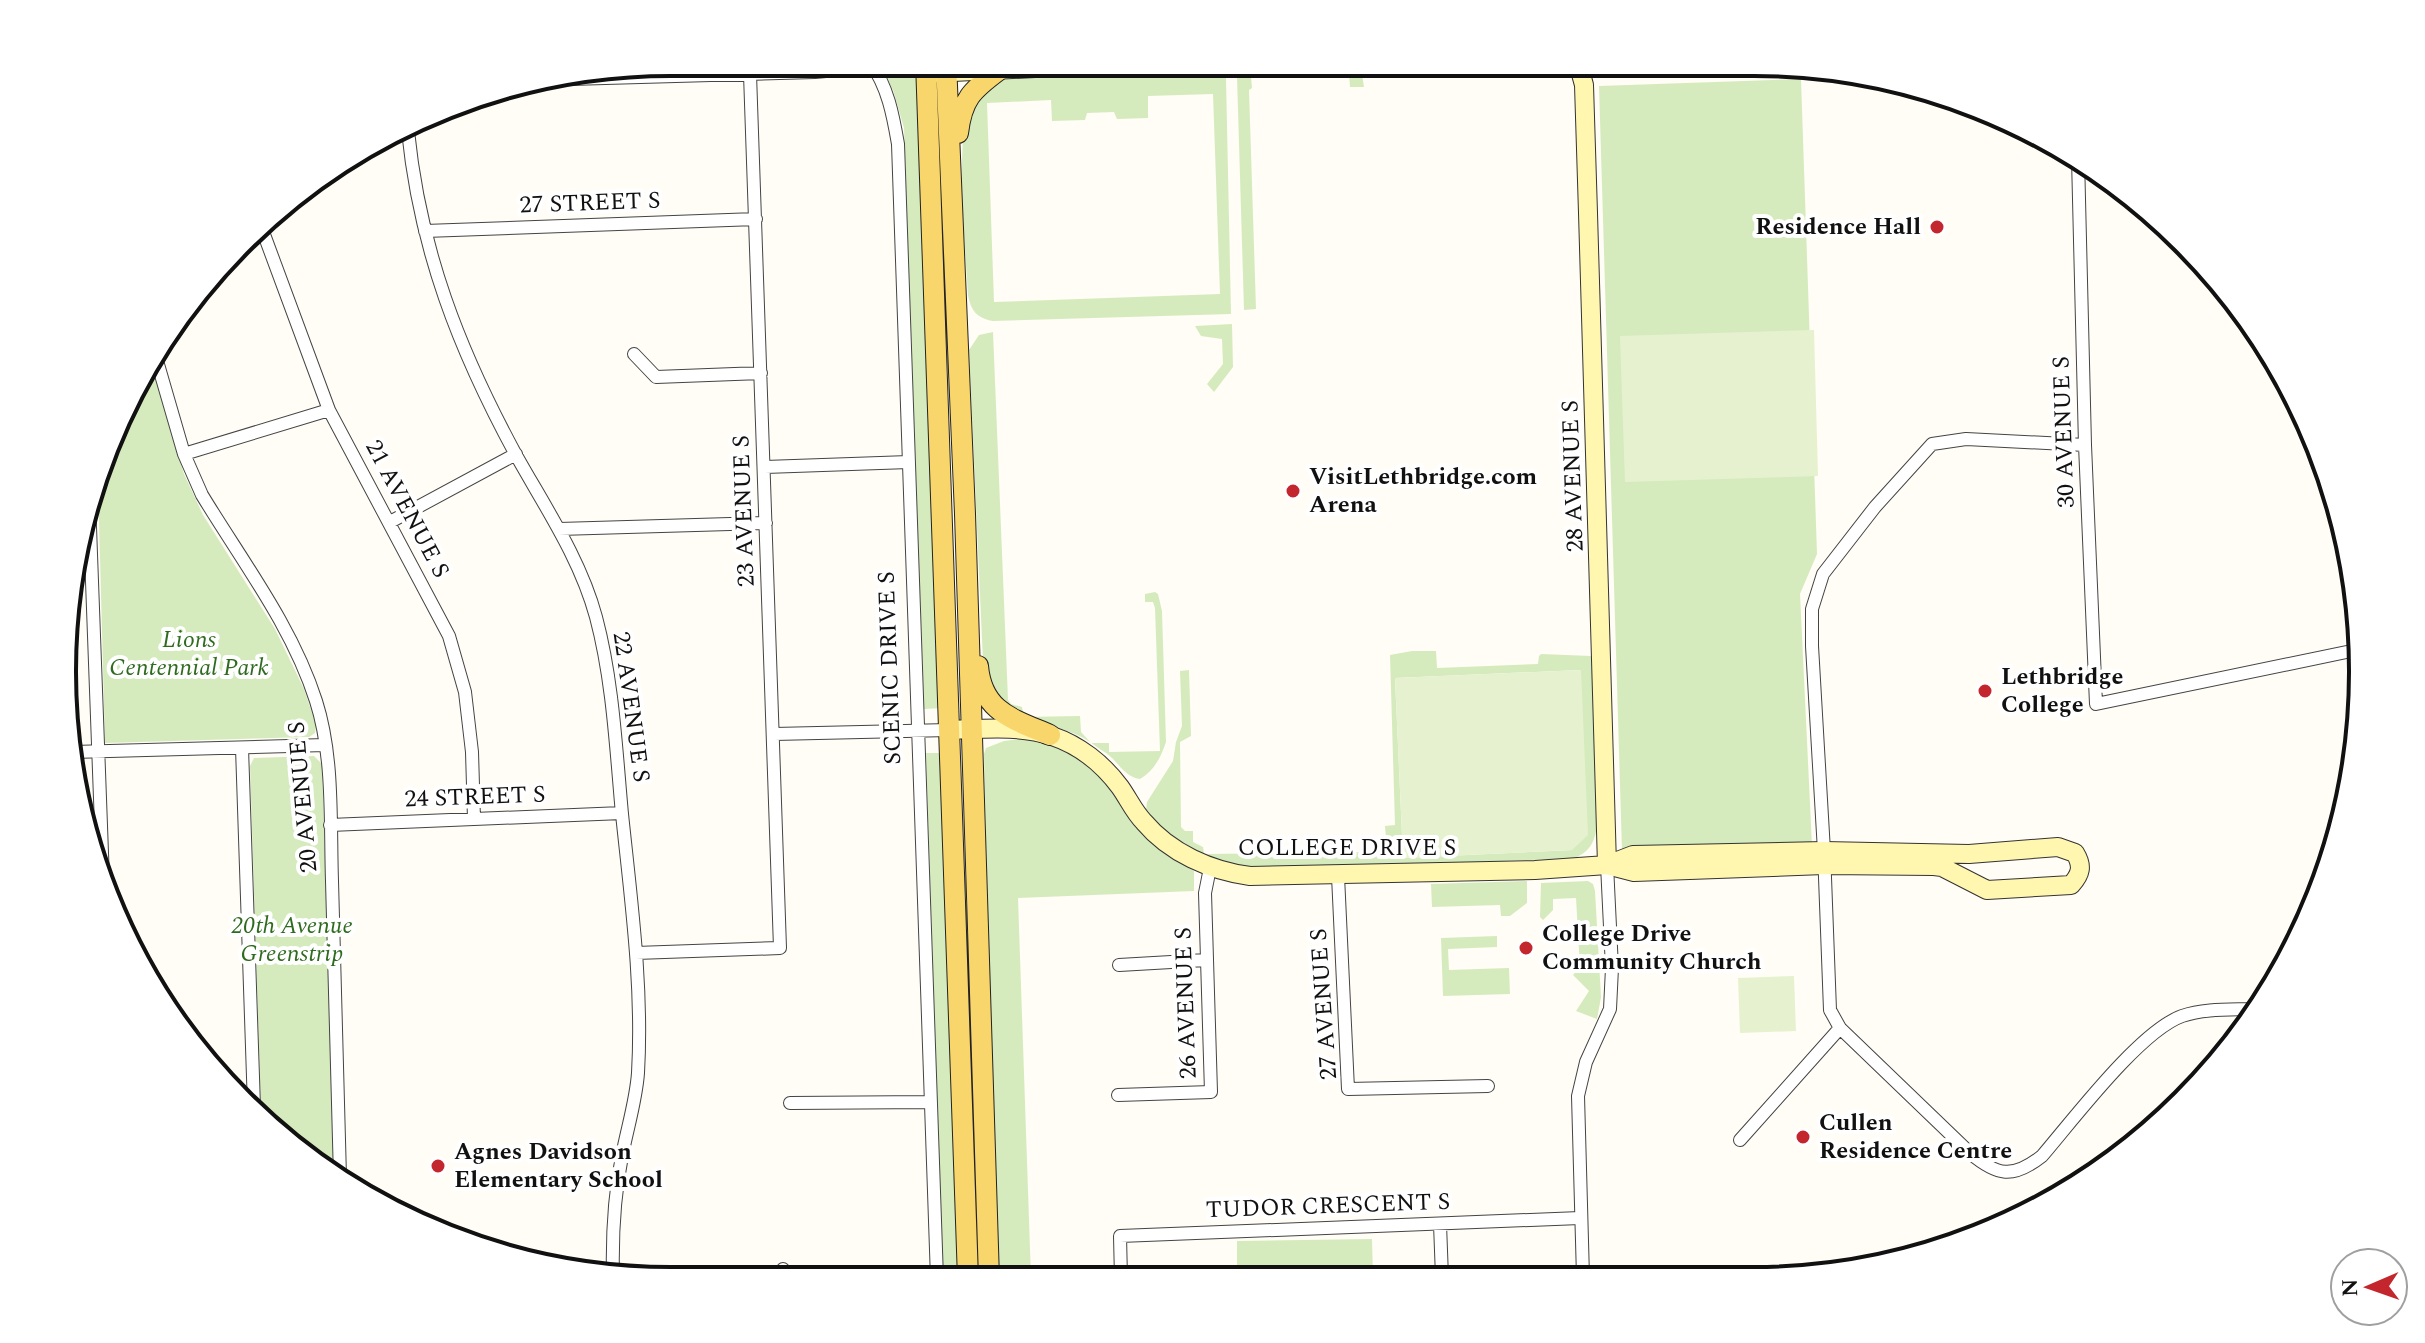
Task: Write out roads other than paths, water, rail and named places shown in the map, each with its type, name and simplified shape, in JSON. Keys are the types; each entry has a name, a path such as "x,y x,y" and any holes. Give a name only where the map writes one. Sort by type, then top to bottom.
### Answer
{"main road":[{"path":"936,76 949,730 968,1267"},
{"path":"937,76 950,168 965,514 989,1267"},
{"path":"950,168 963,104 978,85 991,76"},
{"path":"965,514 979,681 983,692 998,710 1050,735"}],"street":[{"path":"630,77 678,76"},
{"name":"23 AVENUE S","path":"636,953 780,948 750,76"},
{"name":"SCENIC DRIVE S","path":"878,76 894,113 898,144 937,1267"},
{"path":"1582,76 1584,85"},
{"path":"1584,85 1587,76"},
{"name":"28 AVENUE S","path":"1584,85 1607,865"},
{"name":"22 AVENUE S","path":"409,137 425,231 453,325 516,454 559,529 584,582 603,648 636,953 640,1019 638,1078 616,1187 613,1264"},
{"name":"30 AVENUE S","path":"2078,173 2096,704 2348,652"},
{"name":"27 STREET S","path":"425,231 756,219"},
{"name":"21 AVENUE S","path":"265,237 329,410 449,636 465,692 472,752 474,819"},
{"path":"634,354 656,377 761,373"},
{"name":"20 AVENUE S","path":"159,369 184,454 202,495 283,627 302,664 317,704 325,745 330,825 340,1166"},
{"path":"184,454 329,410"},
{"path":"2085,445 1966,439 1932,444 1875,507 1823,574 1812,609 1812,633 1828,1003 1832,1017 1840,1028 1986,1167 2004,1173 2023,1168 2042,1156 2131,1054 2161,1028 2198,1012 2244,1010"},
{"path":"390,522 516,454"},
{"path":"765,467 909,462"},
{"path":"559,529 766,523"},
{"path":"90,540 102,843"},
{"name":"COLLEGE DRIVE S","path":"949,730 1006,729 1050,735 1067,742 1097,762 1116,782 1144,823 1166,842 1210,868 1250,876 1338,876 1607,865 1633,855 1824,858 1969,854 2063,847 2075,853 2081,867 2071,885 1987,890 1942,867 1824,858"},
{"path":"774,734 949,730"},
{"path":"81,752 325,745"},
{"path":"242,748 254,1096"},
{"name":"24 STREET S","path":"330,825 622,813"},
{"path":"1965,879 1969,854"},
{"path":"1582,1267 1578,1096 1580,1079 1610,1009 1613,989 1607,865"},
{"name":"26 AVENUE S","path":"1118,1095 1211,1092 1205,893 1210,868"},
{"name":"27 AVENUE S","path":"1338,876 1348,1089 1488,1086"},
{"path":"1119,965 1206,960"},
{"path":"1740,1140 1840,1028"},
{"path":"790,1103 930,1102"},
{"name":"TUDOR CRESCENT S","path":"1121,1267 1120,1236 1580,1218"},
{"path":"1440,1224 1442,1267"}],"place":[{"name":"Residence Hall","path":"1937,227"},
{"name":"VisitLethbridge.com Arena","path":"1293,491"},
{"name":"Lethbridge College","path":"1985,691"},
{"name":"College Drive Community Church","path":"1526,948"},
{"name":"Cullen Residence Centre","path":"1803,1137"},
{"name":"Agnes Davidson Elementary School","path":"438,1166"}],"park label":[{"name":"Lions Centennial Park","path":"189,654"},
{"name":"20th Avenue Greenstrip","path":"292,940"}]}
